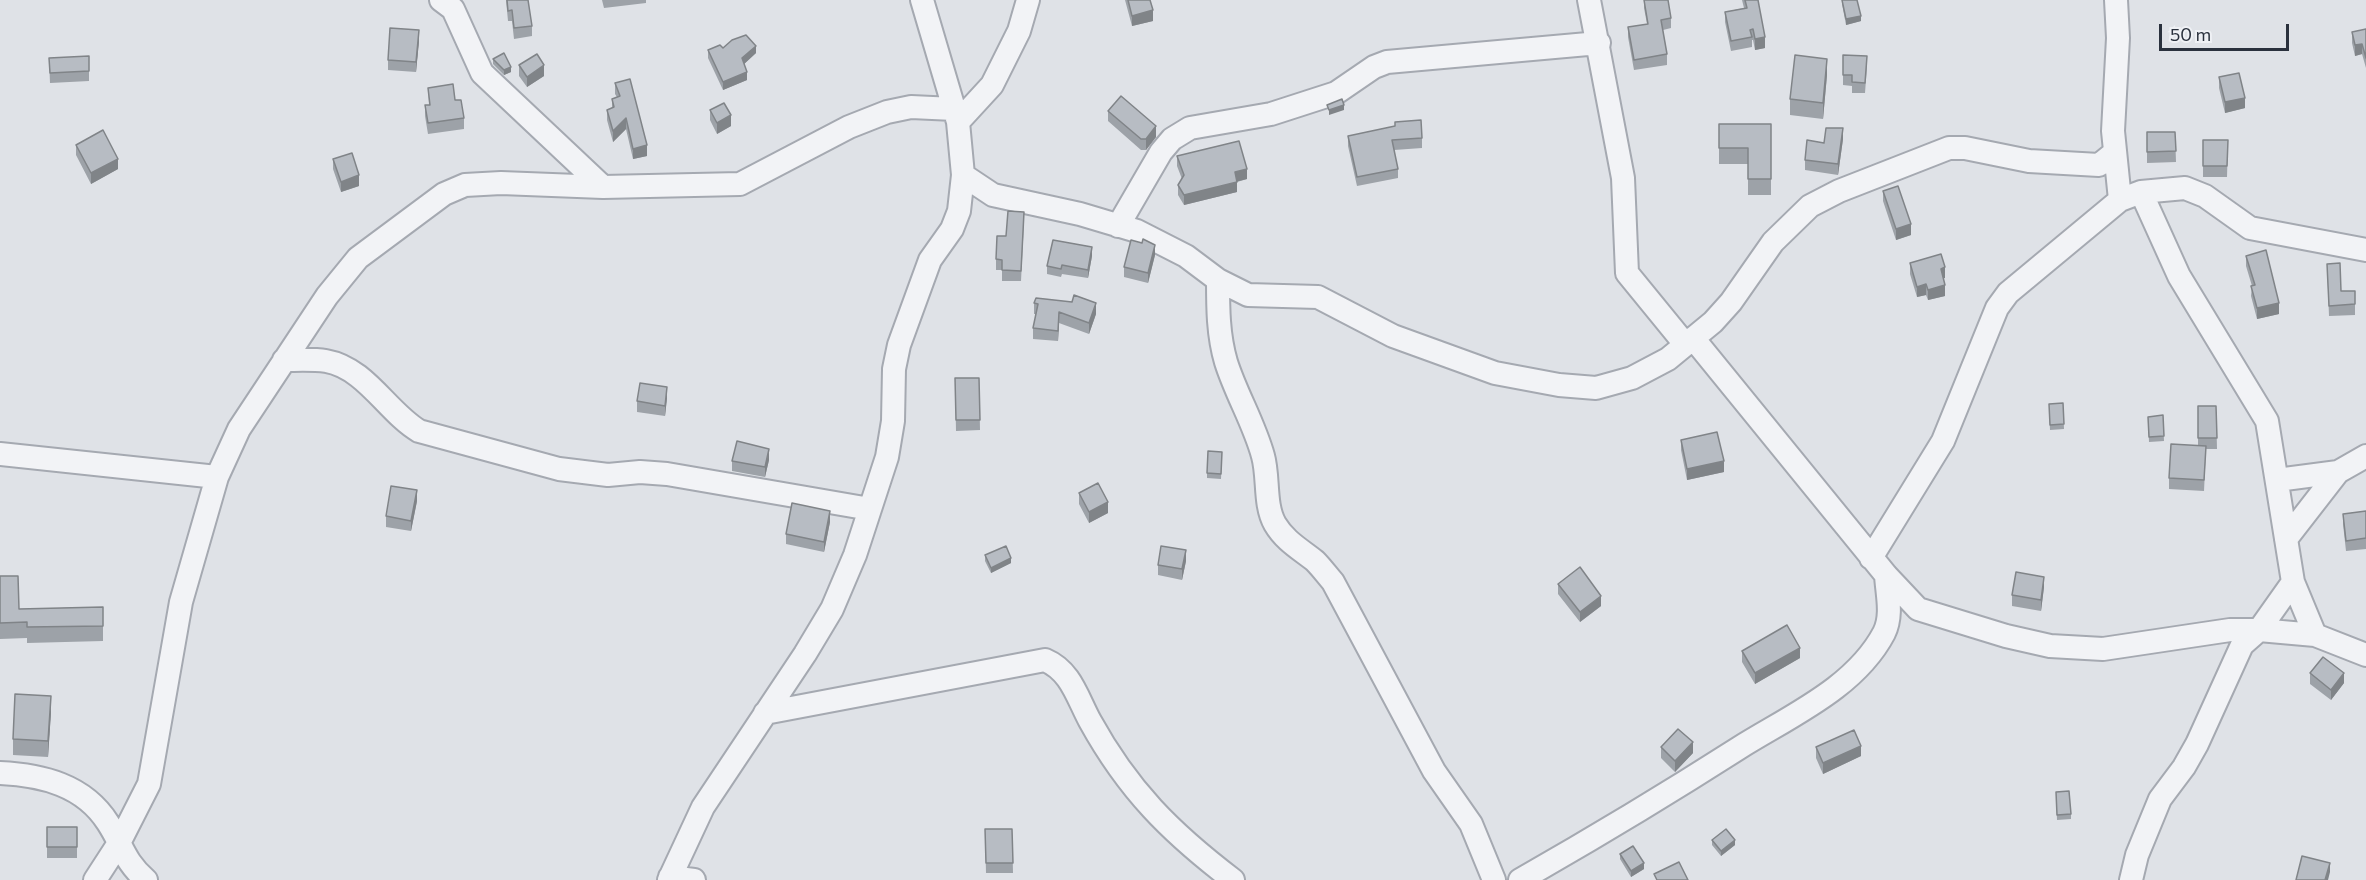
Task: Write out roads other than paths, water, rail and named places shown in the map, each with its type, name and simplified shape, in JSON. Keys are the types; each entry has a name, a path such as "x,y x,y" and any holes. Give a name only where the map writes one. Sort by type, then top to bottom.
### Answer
{"street":[{"path":"441,0 453,9 482,73 603,187"},
{"path":"694,880 669,879 703,807 832,609 855,555 887,457 892,421 894,369 899,345 930,260 952,229 959,211 963,175 956,116 922,0"},
{"path":"956,116 992,85 1019,31 1028,0"},
{"path":"1589,0 1623,178 1627,273 1685,344"},
{"path":"2116,0 2117,46 2109,149 2130,196 2267,421 2293,582 2315,635"},
{"path":"1118,226 1161,153 1172,139 1190,128 1271,114 1336,93 1374,67 1387,62 1599,43"},
{"path":"95,880 120,843 149,784 181,602 217,477 239,429 327,296 358,258 444,194 465,185 501,183 603,187 740,184 849,128 887,112 911,107 956,116"},
{"path":"963,175 993,195 1080,214 1137,231 1186,256 1218,280 1248,295 1318,297 1394,336 1496,373 1559,385 1596,388 1610,386 1668,359 1713,322 1731,302 1773,242 1786,229 1810,206 1839,191 1949,148 1965,148 2029,161 2109,149"},
{"path":"1520,880 1620,824 1838,686 1873,650 1890,619 1878,566 1943,441 1997,309 2008,293 2130,196 2185,188 2205,196 2250,228 2366,250"},
{"path":"959,211 993,195"},
{"path":"1218,280 1218,316 1222,343 1264,459 1273,521 1280,533 1298,551 1315,561 1333,582 1434,771 1471,824 1494,880"},
{"path":"1685,344 1693,338 1878,566 1918,609 2006,636 2073,648 2236,638 2259,630 2315,635 2366,655"},
{"path":"1668,359 1708,356"},
{"path":"284,360 327,362 344,368 357,375 403,422 419,431 559,469 608,475 640,472 667,474 870,509"},
{"path":"0,454 217,477"},
{"path":"2277,480 2338,472 2366,456"},
{"path":"2286,539 2338,472"},
{"path":"2259,630 2293,582"},
{"path":"1890,619 1918,609"},
{"path":"2131,880 2137,855 2160,800 2184,767 2197,744 2236,638"},
{"path":"765,713 1045,660 1058,666 1067,675 1102,743 1153,813 1233,880"},
{"path":"0,773 45,778 80,794 97,807 120,843 130,865 146,880"}]}
